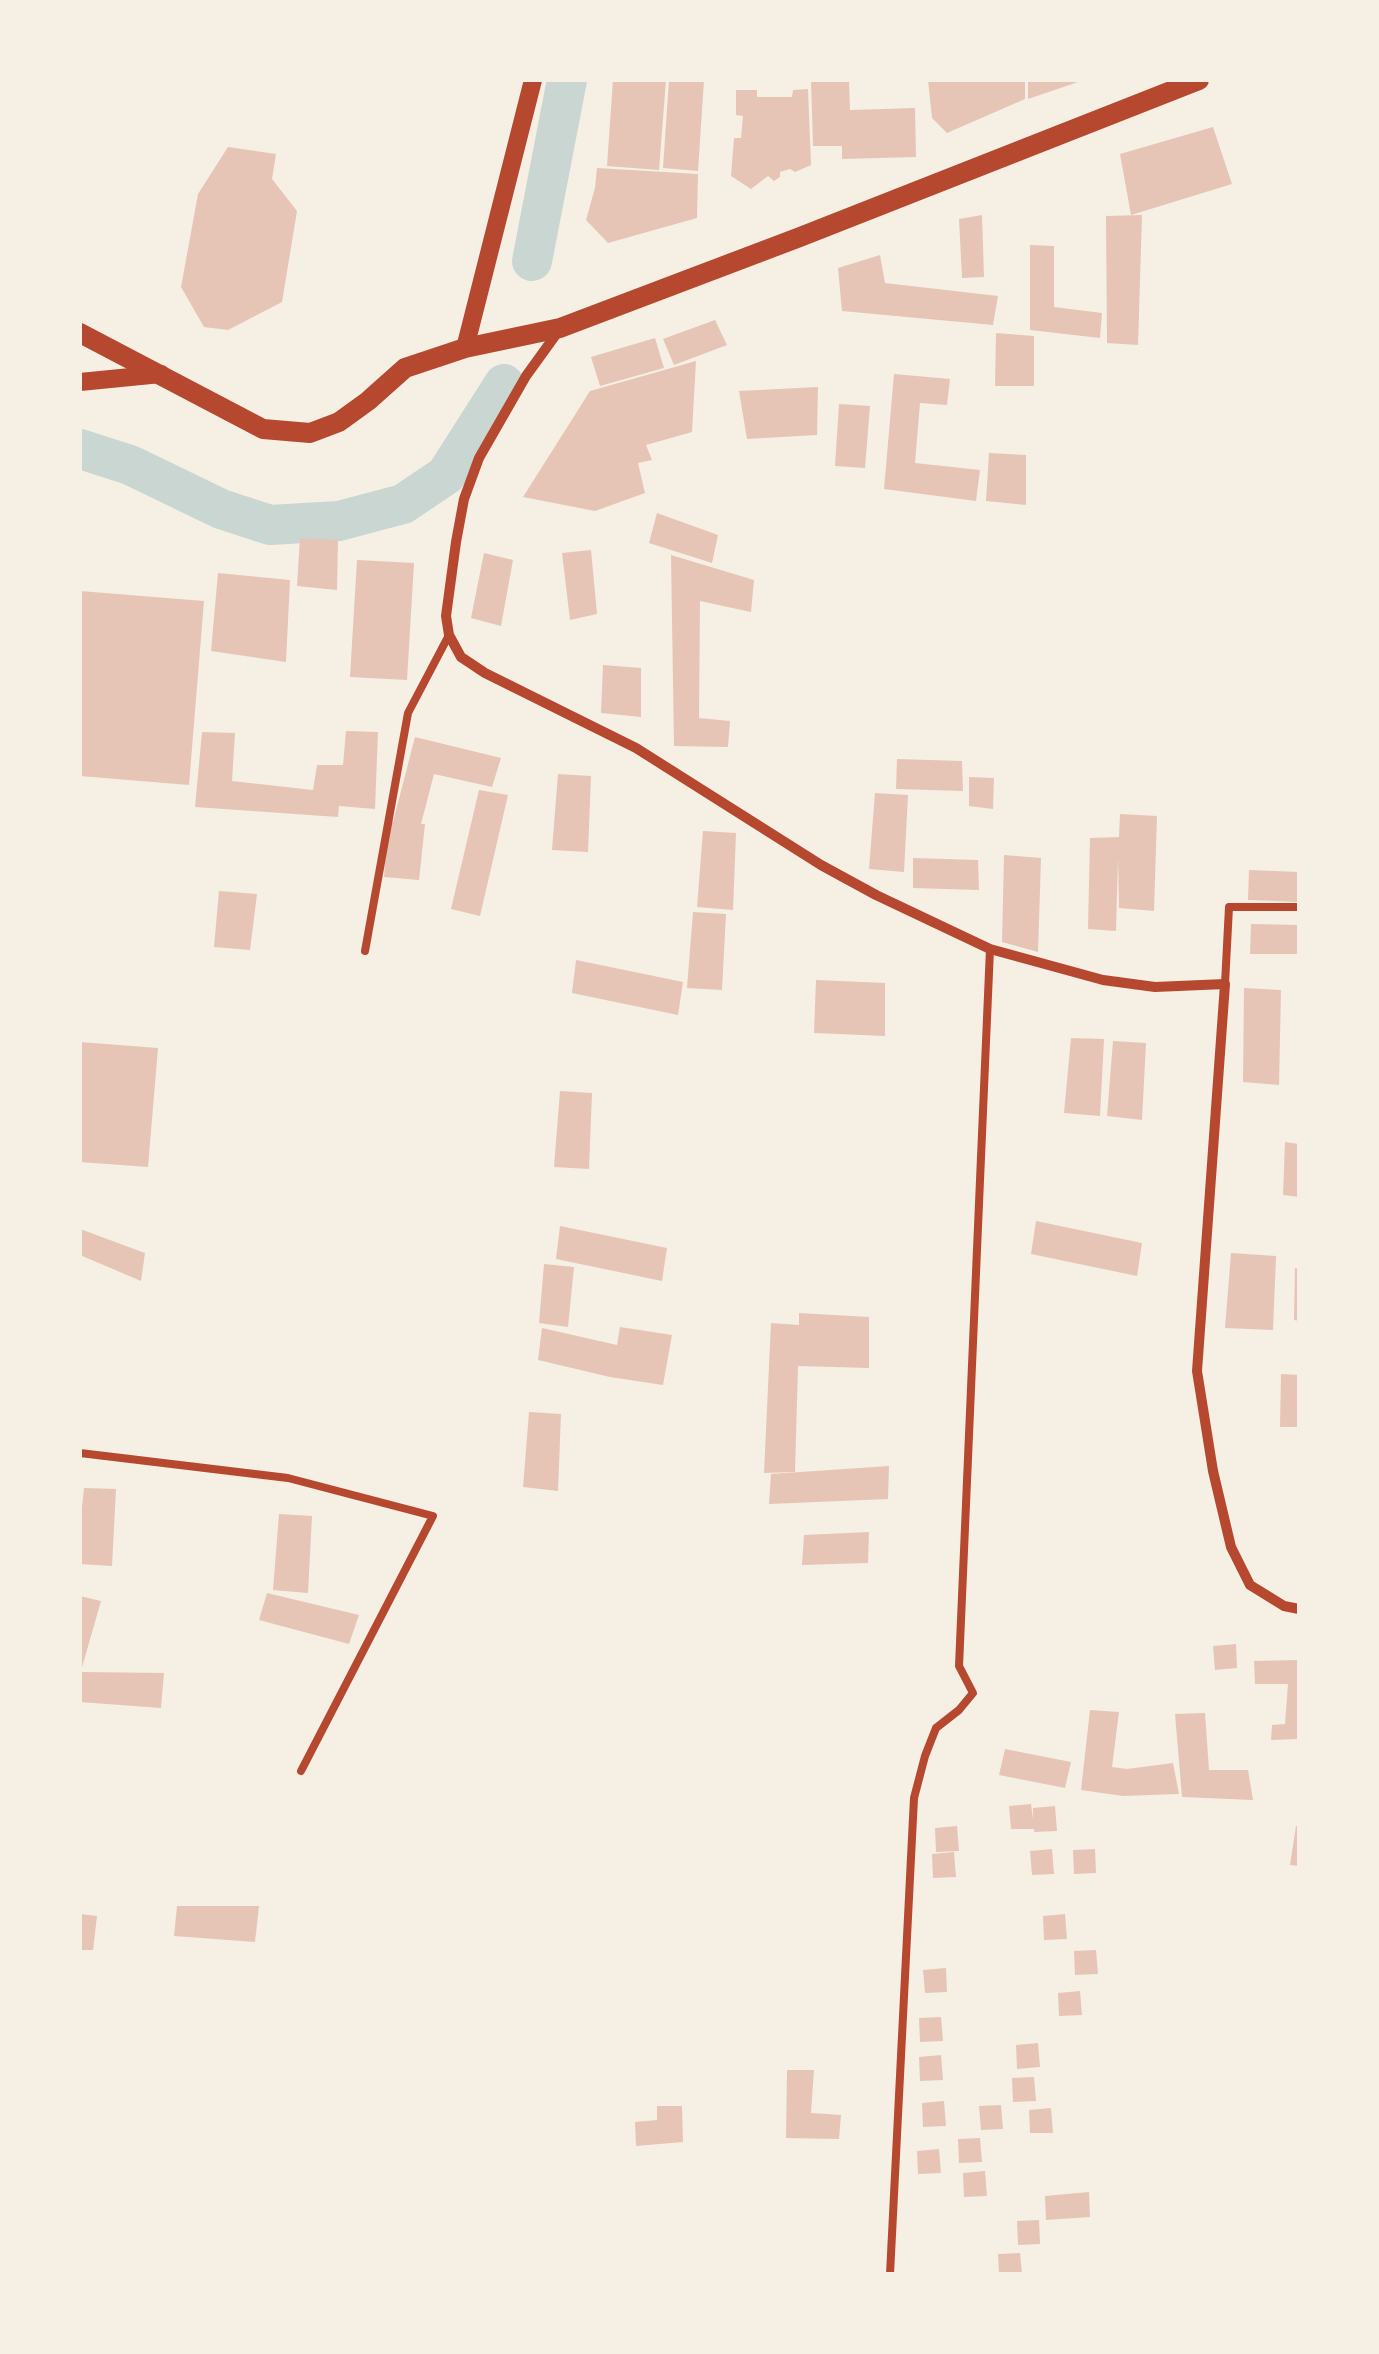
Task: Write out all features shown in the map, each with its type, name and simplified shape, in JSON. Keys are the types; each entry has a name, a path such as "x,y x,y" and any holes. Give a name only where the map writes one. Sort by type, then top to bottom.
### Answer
{"main road":[{"path":"80,333 262,429 310,433 339,422 405,368 466,348 560,328 1199,80"}],"street":[{"path":"466,348 533,80"},
{"path":"560,328 526,376 479,458 464,499 446,616 449,636 461,656 485,673 636,748 822,866 990,949 1103,980 1155,986 1225,984 1197,1371 1213,1471 1231,1547 1250,1585 1284,1606 1299,1609"},
{"path":"80,382 161,374"}],"lane":[{"path":"364,951 408,712 449,636"},
{"path":"1225,984 1229,907 1299,907"},
{"path":"890,2274 914,1798 936,1728 959,1710 973,1692 959,1666 990,949"},
{"path":"80,1452 288,1478 433,1516 301,1771"}],"building":[{"path":"613,80 666,80 659,170 607,166"},
{"path":"669,80 704,80 698,171 663,168"},
{"path":"811,80 849,80 850,110 915,108 916,157 842,159 842,146 813,146"},
{"path":"928,80 1025,80 1025,99 947,133 932,118"},
{"path":"1028,80 1081,80 1081,81 1028,99"},
{"path":"808,89 811,165 795,172 780,172 774,181 768,176 751,189 731,176 734,138 741,138 743,116 736,115 736,90 757,90 757,97 792,97 793,90"},
{"path":"1213,127 1232,184 1131,215 1120,154"},
{"path":"228,147 276,154 272,179 297,211 282,302 228,330 204,327 181,287 198,194"},
{"path":"597,168 698,174 697,218 608,243 586,220"},
{"path":"982,215 984,277 962,278 959,219"},
{"path":"1142,215 1138,345 1107,343 1106,216"},
{"path":"1030,245 1054,246 1054,307 1102,313 1100,338 1030,330"},
{"path":"880,255 885,283 998,296 993,325 842,311 838,268"},
{"path":"715,320 727,345 674,365 663,339"},
{"path":"996,333 1034,336 1034,386 995,386"},
{"path":"655,338 664,368 600,386 591,357"},
{"path":"696,361 692,432 646,445 652,460 638,463 645,493 595,511 523,497 590,391"},
{"path":"894,374 950,379 947,405 920,403 915,463 980,470 976,501 884,489"},
{"path":"818,387 817,435 747,439 739,391"},
{"path":"839,404 870,406 865,468 835,466"},
{"path":"989,453 1026,455 1026,505 986,501"},
{"path":"657,513 718,535 712,563 649,543"},
{"path":"300,538 338,540 337,590 297,586"},
{"path":"591,550 597,614 570,620 562,553"},
{"path":"484,553 513,560 501,626 471,618"},
{"path":"671,555 754,580 751,612 700,601 699,718 730,721 728,747 674,746"},
{"path":"357,560 414,563 407,680 350,677"},
{"path":"218,573 290,580 286,662 211,651"},
{"path":"80,591 204,601 189,785 80,776"},
{"path":"603,665 641,668 641,717 601,713"},
{"path":"346,731 378,732 375,809 339,806 338,817 195,807 202,732 235,733 232,781 313,790 317,765 343,765"},
{"path":"415,737 501,758 492,787 434,774 421,824 425,824 419,880 384,877 388,821 393,822"},
{"path":"897,759 962,761 963,791 896,789"},
{"path":"558,774 591,776 588,852 552,850"},
{"path":"969,777 994,778 993,809 969,806"},
{"path":"479,790 508,795 480,916 451,909"},
{"path":"875,793 908,795 904,872 869,869"},
{"path":"1120,814 1157,816 1154,911 1119,908 1118,858 1116,931 1088,929 1090,838 1119,837"},
{"path":"703,831 736,833 733,910 697,907"},
{"path":"1004,855 1041,858 1038,952 1002,942"},
{"path":"913,858 978,860 979,890 913,888"},
{"path":"1249,870 1299,872 1299,902 1248,900"},
{"path":"219,891 257,894 250,950 214,947"},
{"path":"693,912 726,914 722,990 687,988"},
{"path":"1251,924 1299,925 1299,954 1250,954"},
{"path":"576,960 683,982 678,1015 572,993"},
{"path":"816,980 885,983 885,1036 814,1033"},
{"path":"1244,988 1281,990 1279,1085 1243,1082"},
{"path":"1071,1038 1104,1039 1100,1116 1064,1113"},
{"path":"1113,1041 1146,1043 1142,1120 1107,1116"},
{"path":"80,1042 158,1048 148,1167 80,1162"},
{"path":"560,1091 592,1093 589,1169 554,1167"},
{"path":"1285,1142 1299,1144 1299,1197 1283,1195"},
{"path":"1036,1221 1142,1243 1137,1276 1031,1254"},
{"path":"560,1226 667,1248 662,1281 556,1259"},
{"path":"80,1229 145,1253 141,1281 80,1255"},
{"path":"1231,1253 1276,1256 1273,1330 1225,1328"},
{"path":"544,1264 574,1267 568,1327 539,1323"},
{"path":"1295,1268 1299,1269 1299,1321 1294,1320"},
{"path":"799,1313 869,1317 869,1368 798,1366 795,1472 764,1473 771,1323 799,1325"},
{"path":"620,1327 672,1335 663,1385 538,1360 542,1328 617,1345"},
{"path":"1281,1374 1299,1375 1299,1427 1280,1427"},
{"path":"529,1412 561,1414 558,1491 523,1487"},
{"path":"889,1466 888,1499 769,1504 771,1474"},
{"path":"84,1488 116,1489 112,1566 80,1564"},
{"path":"279,1514 312,1516 308,1593 273,1590"},
{"path":"869,1532 868,1563 802,1565 804,1535"},
{"path":"267,1593 359,1615 349,1644 259,1620"},
{"path":"80,1596 101,1601 81,1671 80,1671"},
{"path":"1236,1644 1237,1668 1215,1670 1213,1646"},
{"path":"1299,1660 1299,1739 1271,1740 1272,1725 1285,1724 1288,1684 1255,1684 1254,1661"},
{"path":"82,1672 164,1673 161,1708 80,1702"},
{"path":"1090,1710 1119,1712 1112,1767 1173,1763 1179,1794 1123,1796 1081,1790"},
{"path":"1205,1713 1209,1770 1248,1770 1253,1800 1182,1797 1175,1714"},
{"path":"1005,1749 1071,1762 1065,1788 999,1775"},
{"path":"1031,1804 1033,1819 1033,1808 1055,1806 1057,1831 1011,1829 1009,1806"},
{"path":"957,1826 959,1851 936,1852 935,1828"},
{"path":"1299,1826 1299,1866 1290,1865"},
{"path":"1052,1849 1054,1874 1032,1875 1030,1851"},
{"path":"1095,1849 1096,1873 1074,1874 1073,1850"},
{"path":"954,1852 956,1877 933,1878 932,1854"},
{"path":"177,1906 259,1906 255,1942 174,1936"},
{"path":"80,1914 97,1916 93,1950 80,1950"},
{"path":"1065,1914 1067,1939 1044,1940 1043,1916"},
{"path":"1096,1950 1098,1974 1075,1975 1074,1951"},
{"path":"946,1968 947,1992 925,1993 923,1970"},
{"path":"1080,1991 1082,2015 1059,2016 1058,1993"},
{"path":"941,2017 943,2041 920,2042 919,2018"},
{"path":"1038,2043 1040,2067 1017,2069 1016,2045"},
{"path":"941,2055 943,2080 920,2081 919,2057"},
{"path":"787,2070 814,2070 811,2113 841,2115 839,2139 786,2138"},
{"path":"1034,2077 1036,2101 1013,2102 1012,2078"},
{"path":"944,2101 946,2126 923,2127 922,2103"},
{"path":"1001,2105 1003,2129 981,2130 979,2106"},
{"path":"657,2106 682,2106 683,2142 636,2146 635,2122 657,2120"},
{"path":"1051,2108 1053,2133 1030,2133 1029,2110"},
{"path":"980,2138 982,2162 959,2163 958,2139"},
{"path":"939,2149 941,2173 918,2174 917,2151"},
{"path":"985,2171 987,2196 964,2197 963,2173"},
{"path":"1089,2192 1090,2217 1046,2220 1045,2196"},
{"path":"1039,2220 1040,2244 1018,2245 1017,2221"},
{"path":"1020,2253 1022,2274 999,2274 998,2254"}],"waterway":[{"path":"532,261 567,80"},
{"path":"80,449 130,465 221,509 270,525 339,521 403,504 446,475 504,384"}]}
